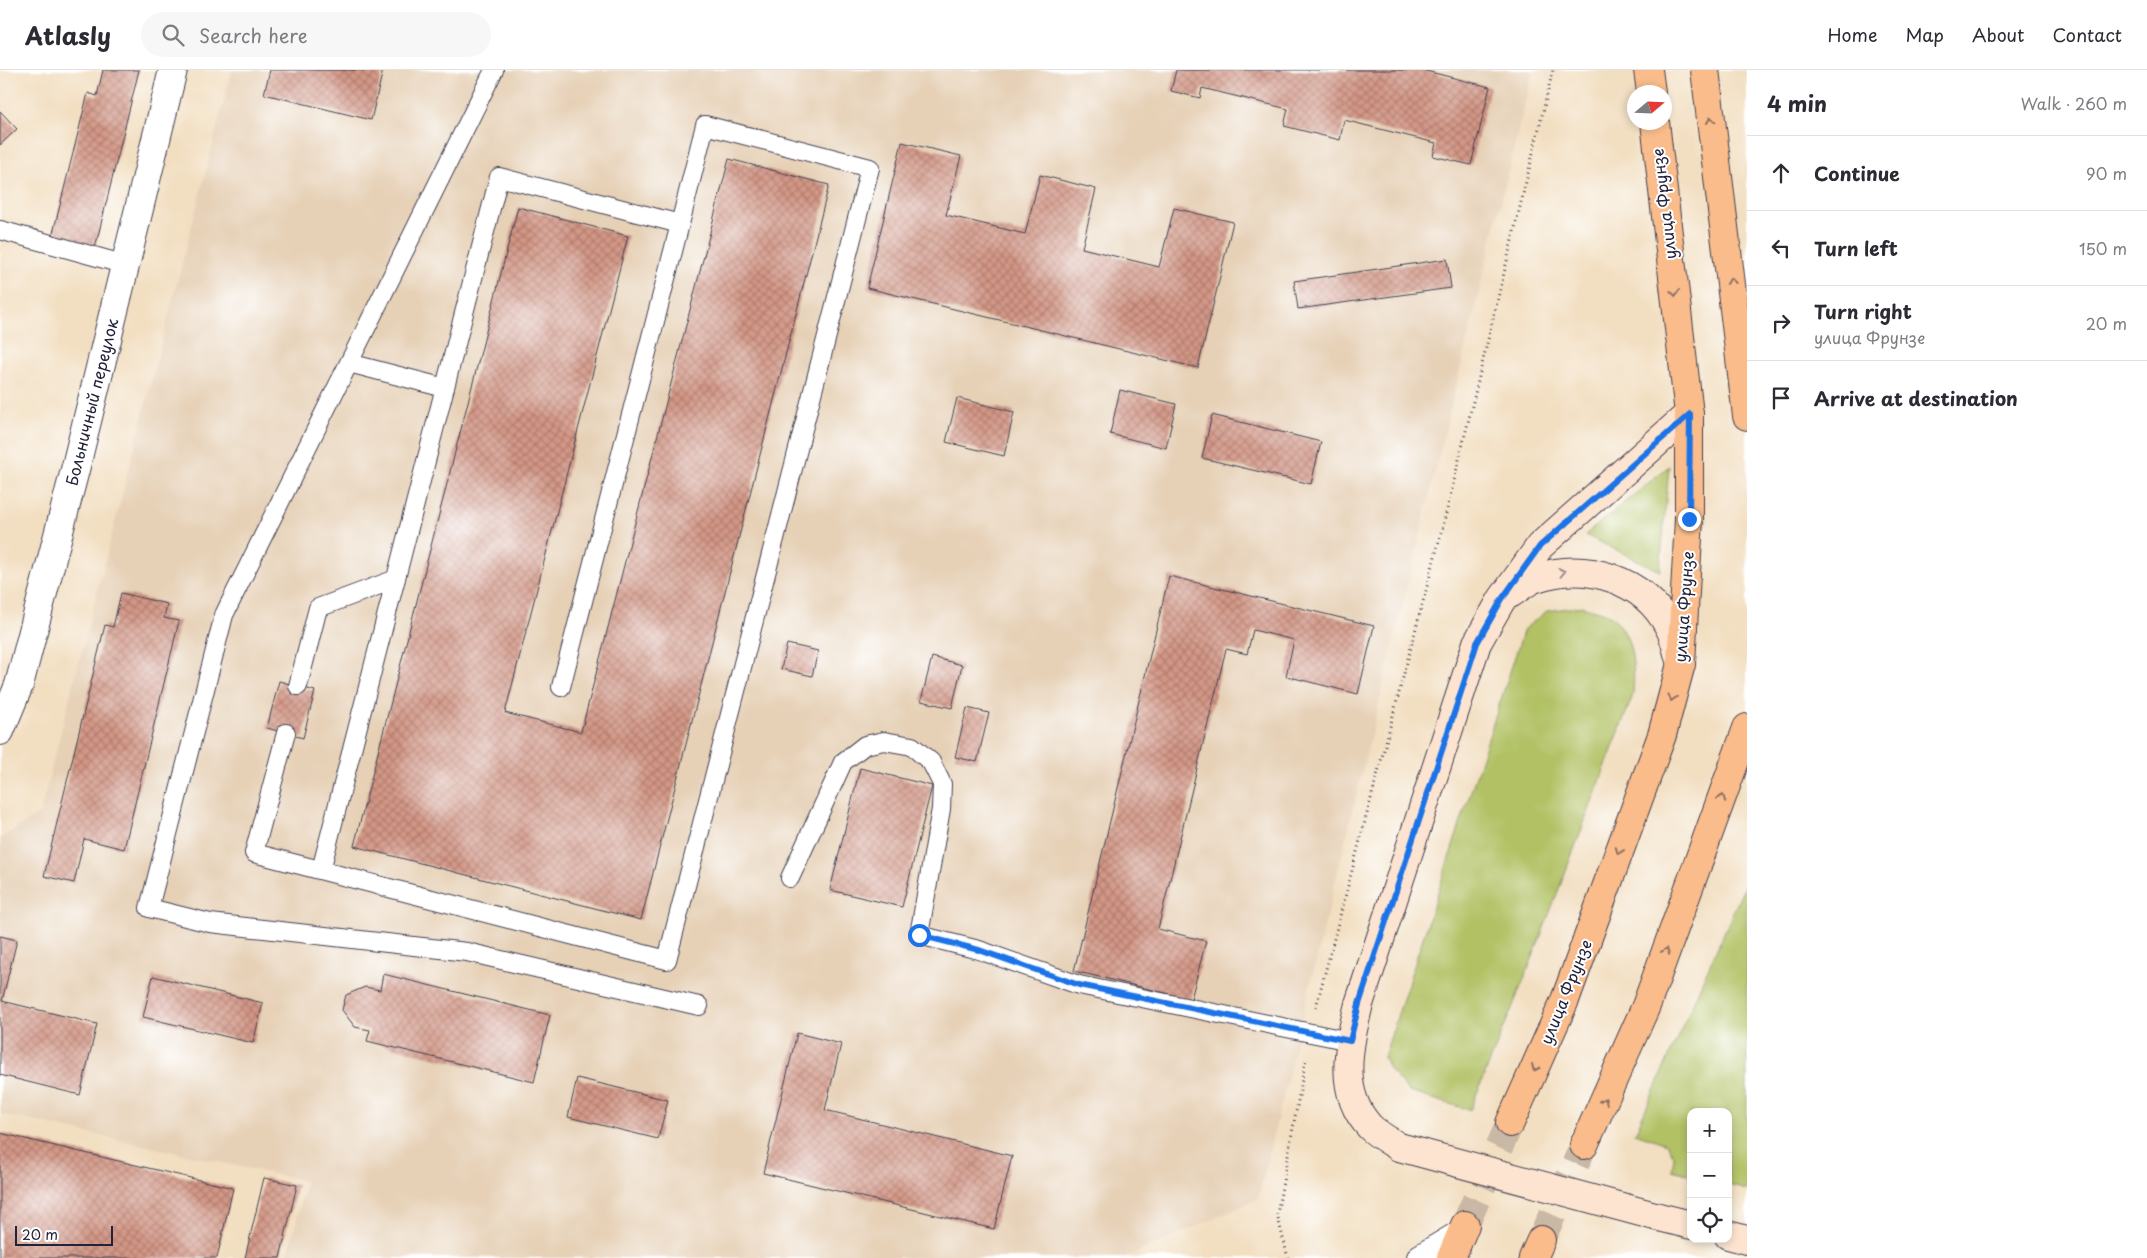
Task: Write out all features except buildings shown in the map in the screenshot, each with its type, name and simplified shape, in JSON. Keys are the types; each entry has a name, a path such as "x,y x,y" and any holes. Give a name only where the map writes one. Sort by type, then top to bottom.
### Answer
{"main road":[{"path":"1648,70 1650,85"},
{"path":"1704,70 1747,416"},
{"name":"улица Фрунзе","path":"1510,1123 1565,1000 1662,735 1681,664 1689,519 1690,414 1656,130"},
{"path":"1687,1224 1399,1148 1371,1127 1354,1104 1348,1077 1350,1041 1359,1004 1477,643 1502,599 1540,546 1690,414"},
{"path":"1502,599 1535,578 1573,570 1612,576 1646,596 1669,627 1681,664"},
{"path":"1584,1145 1646,1006 1747,728"},
{"path":"1732,1236 1747,1240"}],"street":[{"name":"Больничный переулок","path":"0,731 19,685 126,265 173,70"},
{"path":"1421,1258 1459,1239"}],"lane":[{"path":"494,70 224,615 149,908 210,924 466,952 699,1006"},
{"path":"286,733 254,853 667,960 870,168 705,125 561,688"},
{"path":"321,870 499,177 680,224"},
{"path":"0,230 126,265"},
{"path":"349,363 445,388"},
{"path":"298,686 318,608 396,579"},
{"path":"790,878 843,762 865,745 884,740 912,746 931,762 942,784 941,809 919,935 979,950 1079,985 1350,1041"}],"path":[{"path":"1288,1258 1277,1214 1310,1033 1443,526 1553,70"}],"shaded area":[{"path":"232,70 1533,70 1258,1199 1124,1258 287,1258 306,1181 0,1114 0,839 40,813"}],"green space":[{"path":"1669,466 1660,571 1585,535"},
{"path":"1582,606 1608,614 1619,623 1629,642 1631,652 1634,674 1633,695 1529,967 1470,1110 1409,1092 1389,1069 1384,1057 1524,629 1547,611"},
{"path":"1747,881 1747,1190 1732,1186 1732,1108 1687,1108 1687,1174 1672,1170 1674,1156 1667,1144 1635,1133"}],"tunnel":[{"path":"1465,1225 1510,1123"},
{"path":"1541,1240 1584,1145"}],"route":[{"path":"919,935 979,950 1079,985 1350,1041 1359,1004 1477,643 1502,599 1540,546 1690,414 1689,519"}]}
